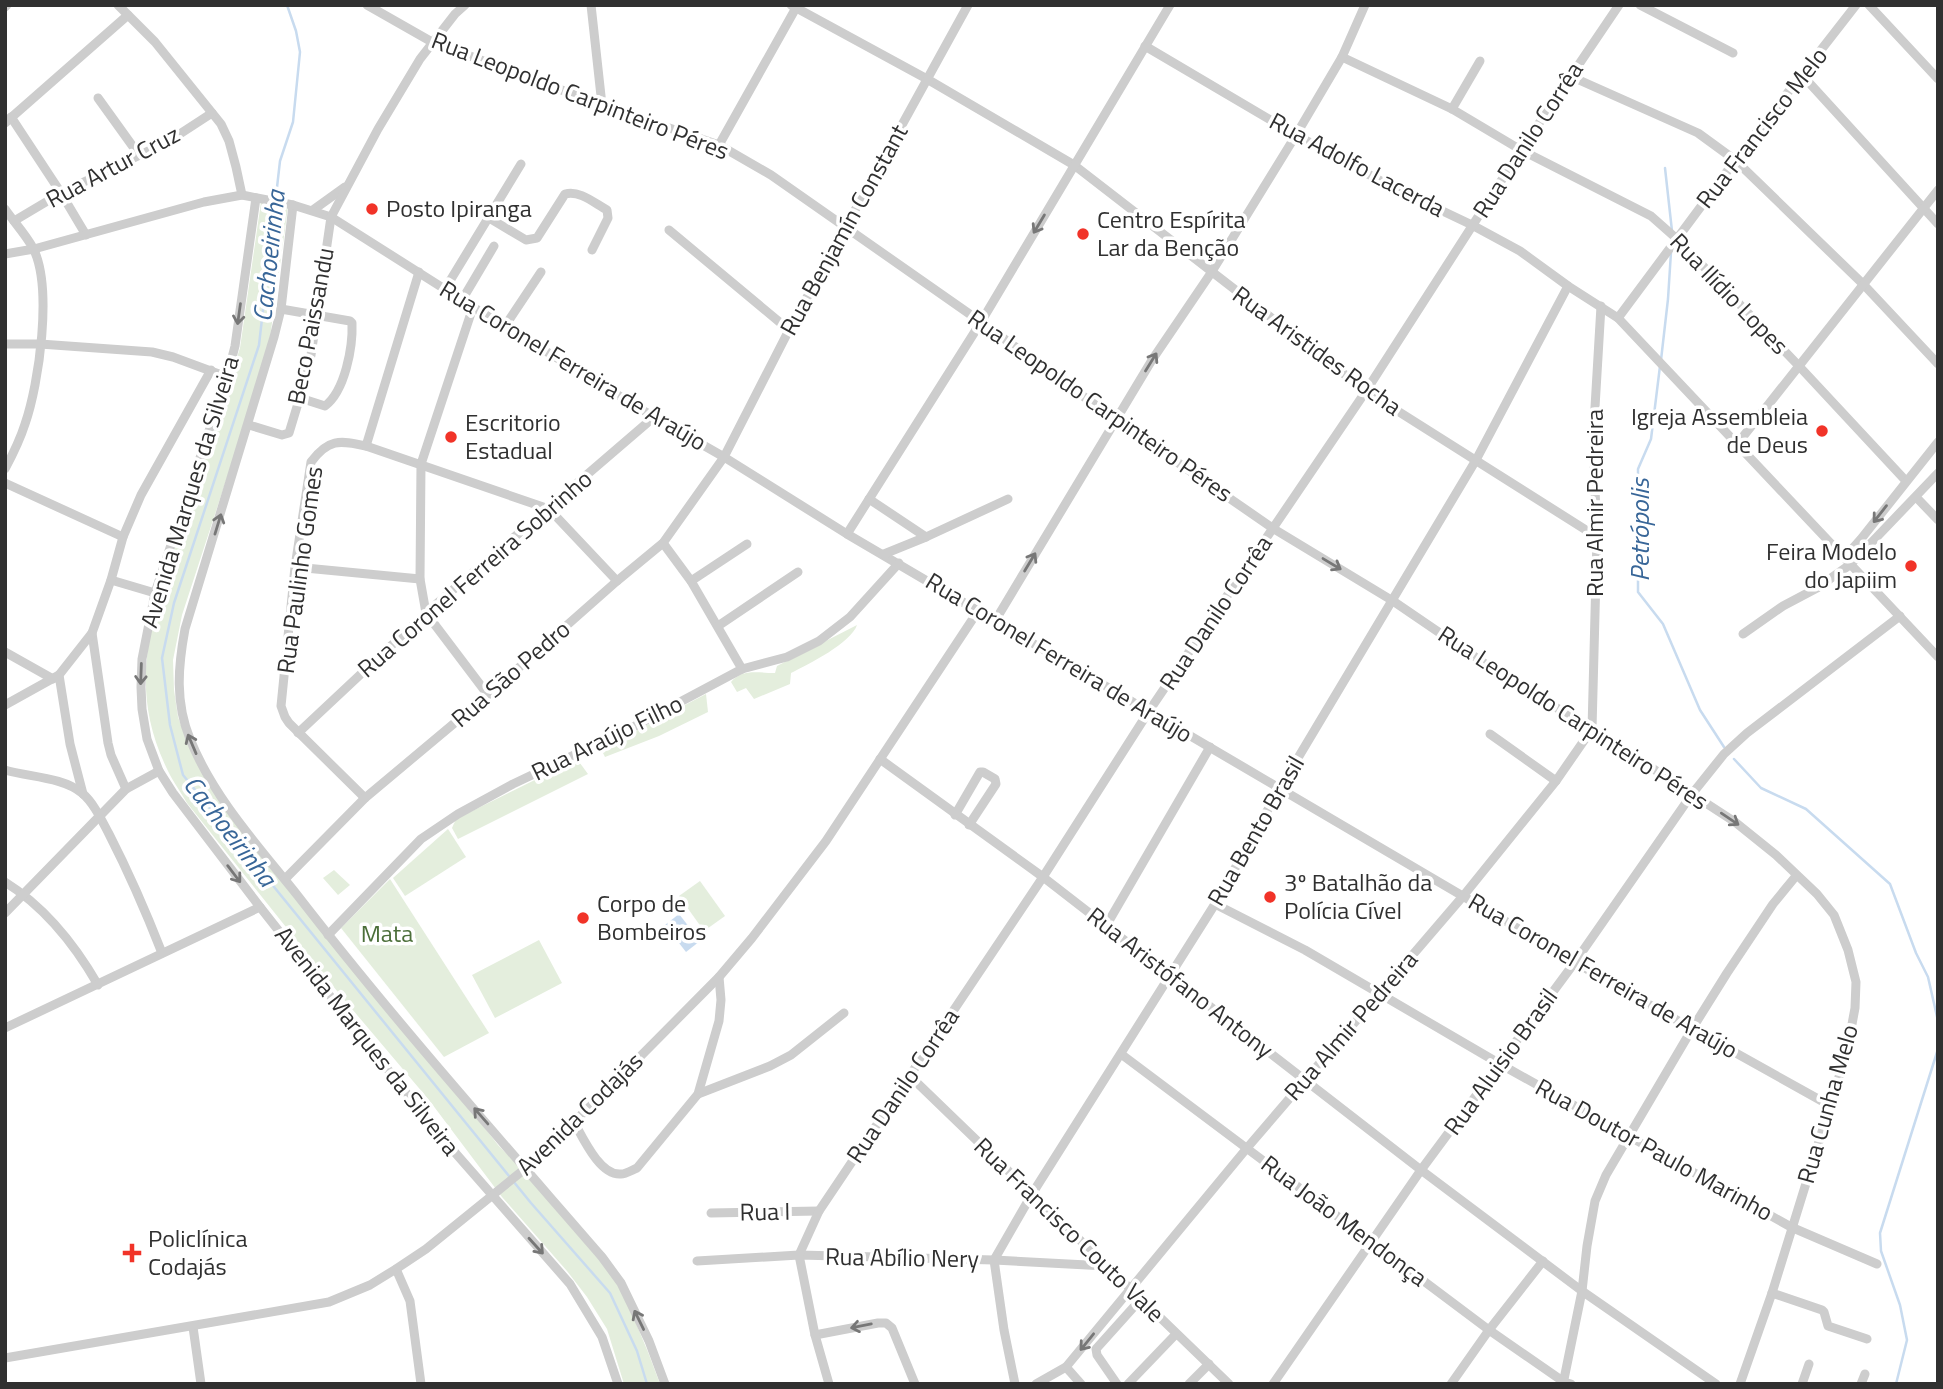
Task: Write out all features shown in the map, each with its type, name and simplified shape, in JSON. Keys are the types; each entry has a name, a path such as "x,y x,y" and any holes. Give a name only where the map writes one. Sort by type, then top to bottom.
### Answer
{"street":[{"path":"5,254 34,249 204,202 242,195 229,141 221,124 155,42 118,5"},
{"name":"Rua Leopoldo Carpinteiro Péres","path":"367,5 432,42 602,106 719,145 771,175 1116,420 1274,528 1735,822 1776,855 1796,876"},
{"path":"331,217 420,59 465,5"},
{"path":"592,5 602,106"},
{"name":"Rua Benjamín Constant","path":"724,457 789,330 968,5"},
{"path":"847,534 981,322 1170,5"},
{"path":"995,621 1152,360 1212,273 1296,135 1342,57 1365,5"},
{"name":"Rua Danilo Corrêa","path":"799,1255 819,1211 1043,877 1149,711 1366,391 1521,150 1619,5"},
{"path":"1640,5 1733,53"},
{"name":"Rua Francisco Melo","path":"1618,318 1735,160 1856,5"},
{"path":"1869,5 1938,79"},
{"path":"719,145 795,6"},
{"name":"Rua Aristides Rocha","path":"795,6 1074,165 1366,391 1597,537"},
{"path":"86,235 61,193 8,120 128,15"},
{"name":"Rua Adolfo Lacerda","path":"1145,46 1296,135 1520,251 1618,318 1938,657"},
{"name":"Rua Ilídio Lopes","path":"1342,57 1452,109 1521,150 1651,216 1677,239 1906,481"},
{"path":"1452,109 1480,61"},
{"path":"1570,76 1698,133 1735,160 1864,285 1938,364"},
{"path":"1802,76 1938,224"},
{"path":"98,98 139,155"},
{"name":"Rua Artur Cruz","path":"14,221 61,193 169,141 212,113"},
{"path":"445,289 521,164"},
{"path":"313,211 349,184"},
{"path":"1738,443 1938,190"},
{"path":"489,218 531,241 537,238 565,194 576,192 607,210 608,218 592,250"},
{"name":"Rua Coronel Ferreira de Araújo","path":"242,195 289,204 331,217 473,307 847,534 1575,962 1829,1105"},
{"name":"Avenida Marques da Silveira","path":"259,198 227,377 155,593 142,659 142,709 147,739 159,771 173,793 260,907 438,1132 495,1192 570,1284 602,1337 618,1384"},
{"name":"Avenida Marques da Silveira","path":"289,204 281,309 249,425 185,629 179,662 178,692 188,736 212,785 328,935 522,1170 603,1256 621,1283 649,1341 665,1384"},
{"path":"5,209 34,249 44,293 33,392 26,423 5,469"},
{"name":"Beco Paissandu","path":"249,425 282,435 289,433 309,366 331,217"},
{"path":"668,230 789,330"},
{"path":"462,300 494,246"},
{"path":"366,446 419,272"},
{"path":"505,326 541,272"},
{"name":"Rua Bento Brasil","path":"994,1260 1032,1194 1215,904 1280,788 1476,460 1568,286"},
{"name":"Rua Almir Pedreira","path":"1066,1367 1247,1148 1464,895 1556,781 1592,729 1597,537 1593,440 1601,306"},
{"path":"473,307 421,464 420,579 426,613 488,695"},
{"path":"281,309 352,323 348,360 337,394 329,404 321,406 300,398"},
{"path":"5,344 152,352 227,377"},
{"path":"5,705 56,677 92,633 124,537 142,495 211,370"},
{"name":"Rua Coronel Ferreira Sobrinho","path":"298,733 426,613 654,417"},
{"name":"Rua Paulinho Gomes","path":"365,798 298,733 285,717 281,701 295,567 312,462 320,450 331,443 345,441 366,446 549,509 617,581"},
{"path":"1848,561 1861,539 1938,442"},
{"name":"Rua São Pedro","path":"285,879 365,798 663,543 724,457"},
{"path":"1743,634 1783,606 1817,588 1916,497 1938,473"},
{"path":"5,483 124,537"},
{"path":"1916,497 1938,520"},
{"path":"869,499 926,537"},
{"path":"884,554 1008,499"},
{"path":"663,543 691,582 742,670"},
{"path":"691,582 747,544"},
{"name":"Rua Araújo Filho","path":"328,935 421,839 458,814 742,670 787,657 819,641 850,617 899,563"},
{"path":"295,567 420,579"},
{"path":"718,626 798,572"},
{"path":"111,580 155,593"},
{"name":"Avenida Codajás","path":"5,1358 329,1302 370,1285 426,1249 522,1170 574,1122 719,977 826,841 978,611"},
{"name":"Rua Aluisio Brasil","path":"1273,1384 1421,1170 1575,962 1692,794 1724,754 1747,733 1900,616"},
{"path":"92,633 108,743 126,789"},
{"path":"5,652 56,677"},
{"path":"56,677 83,794 99,816 145,909 162,953"},
{"path":"1490,734 1556,781"},
{"path":"1106,926 1210,747"},
{"name":"Rua Aristófano Antony","path":"880,759 1043,877 1421,1170 1582,1291 1716,1384"},
{"path":"5,770 63,783 83,794"},
{"path":"5,913 126,789 159,771"},
{"path":"955,815 980,772 995,779 996,784 969,825"},
{"path":"1566,1383 1595,1201 1606,1175 1692,1029 1773,904 1796,876"},
{"name":"Rua Cunha Melo","path":"1740,1384 1772,1293 1847,1051 1855,1008 1854,968 1842,932 1834,915 1817,894 1796,876"},
{"path":"5,882 24,894 69,939 98,985"},
{"name":"Rua Doutor Paulo Marinho","path":"1215,904 1305,950 1500,1064 1791,1227 1877,1264"},
{"path":"5,1028 260,907"},
{"path":"574,1122 598,1163 611,1173 622,1174 637,1168 698,1094 719,1021 719,977"},
{"path":"698,1094 791,1055 844,1013"},
{"name":"Rua João Mendonça","path":"1121,1054 1489,1330 1566,1383"},
{"name":"Rua Francisco Couto Vale","path":"910,1076 1229,1384"},
{"name":"Rua I","path":"710,1213 819,1211"},
{"path":"799,1255 815,1335 829,1384"},
{"name":"Rua Abílio Nery","path":"697,1261 799,1255 1106,1266"},
{"path":"994,1260 1003,1329 1015,1384"},
{"path":"1451,1384 1543,1261"},
{"path":"396,1269 410,1301 421,1384"},
{"path":"1772,1293 1822,1310 1828,1326 1867,1339"},
{"path":"1117,1384 1096,1352 1097,1347 1140,1300"},
{"path":"815,1335 886,1323 892,1328 915,1384"},
{"path":"193,1326 201,1384"},
{"path":"1128,1384 1176,1334"},
{"path":"1189,1384 1209,1364"},
{"path":"1802,1384 1809,1364"},
{"path":"1036,1384 1066,1367 1081,1384"},
{"path":"1861,1384 1865,1374"}],"green space":[{"path":"261,202 288,207 268,352 182,615 173,660 178,717 187,742 208,782 406,1026 498,1145 529,1176 619,1283 660,1384 624,1384 607,1329 587,1297 502,1197 429,1100 341,996 187,803 157,746 150,721 146,674 152,626 165,576 240,348"},
{"path":"857,625 838,646 791,673 790,684 754,699 746,688 737,692 731,682 746,673 775,673 777,666"},
{"path":"706,694 708,712 659,736 605,757 601,749"},
{"path":"577,759 588,774 458,839 452,828 456,819"},
{"path":"448,829 466,857 405,896 393,878"},
{"path":"334,870 350,885 338,895 323,878"},
{"name":"Mata","path":"390,879 489,1033 444,1057 341,928"},
{"path":"700,881 725,916 704,931 679,896"},
{"path":"539,940 562,983 495,1018 472,975"}],"water":[{"path":"679,914 700,941 686,952 665,925"}],"waterway":[{"name":"Cachoeirinha","path":"287,5 300,52 293,122 280,161 259,345 174,603 162,658 170,725 183,775 531,1203 610,1293 637,1351 647,1384"},
{"name":"Petrópolis","path":"1665,168 1672,231"},
{"name":"Petrópolis","path":"1661,360 1671,252"},
{"name":"Petrópolis","path":"1660,366 1651,439 1638,469 1638,592 1663,624 1700,710 1724,747"},
{"name":"Petrópolis","path":"1734,759 1761,788 1806,809 1890,884 1928,977 1938,1021"},
{"name":"Petrópolis","path":"1896,1384 1907,1340 1900,1305 1881,1251 1880,1233 1938,1049"}],"place":[{"name":"Posto Ipiranga","path":"372,209"},
{"name":"Centro Espírita Lar da Benção","path":"1083,234"},
{"name":"Igreja Assembleia de Deus","path":"1822,431"},
{"name":"Escritorio Estadual","path":"451,437"},
{"name":"Feira Modelo do Japiim","path":"1911,566"},
{"name":"3º Batalhão da Polícia Cível","path":"1270,897"},
{"name":"Corpo de Bombeiros","path":"583,918"},
{"name":"Policlínica Codajás","path":"132,1253"}]}
